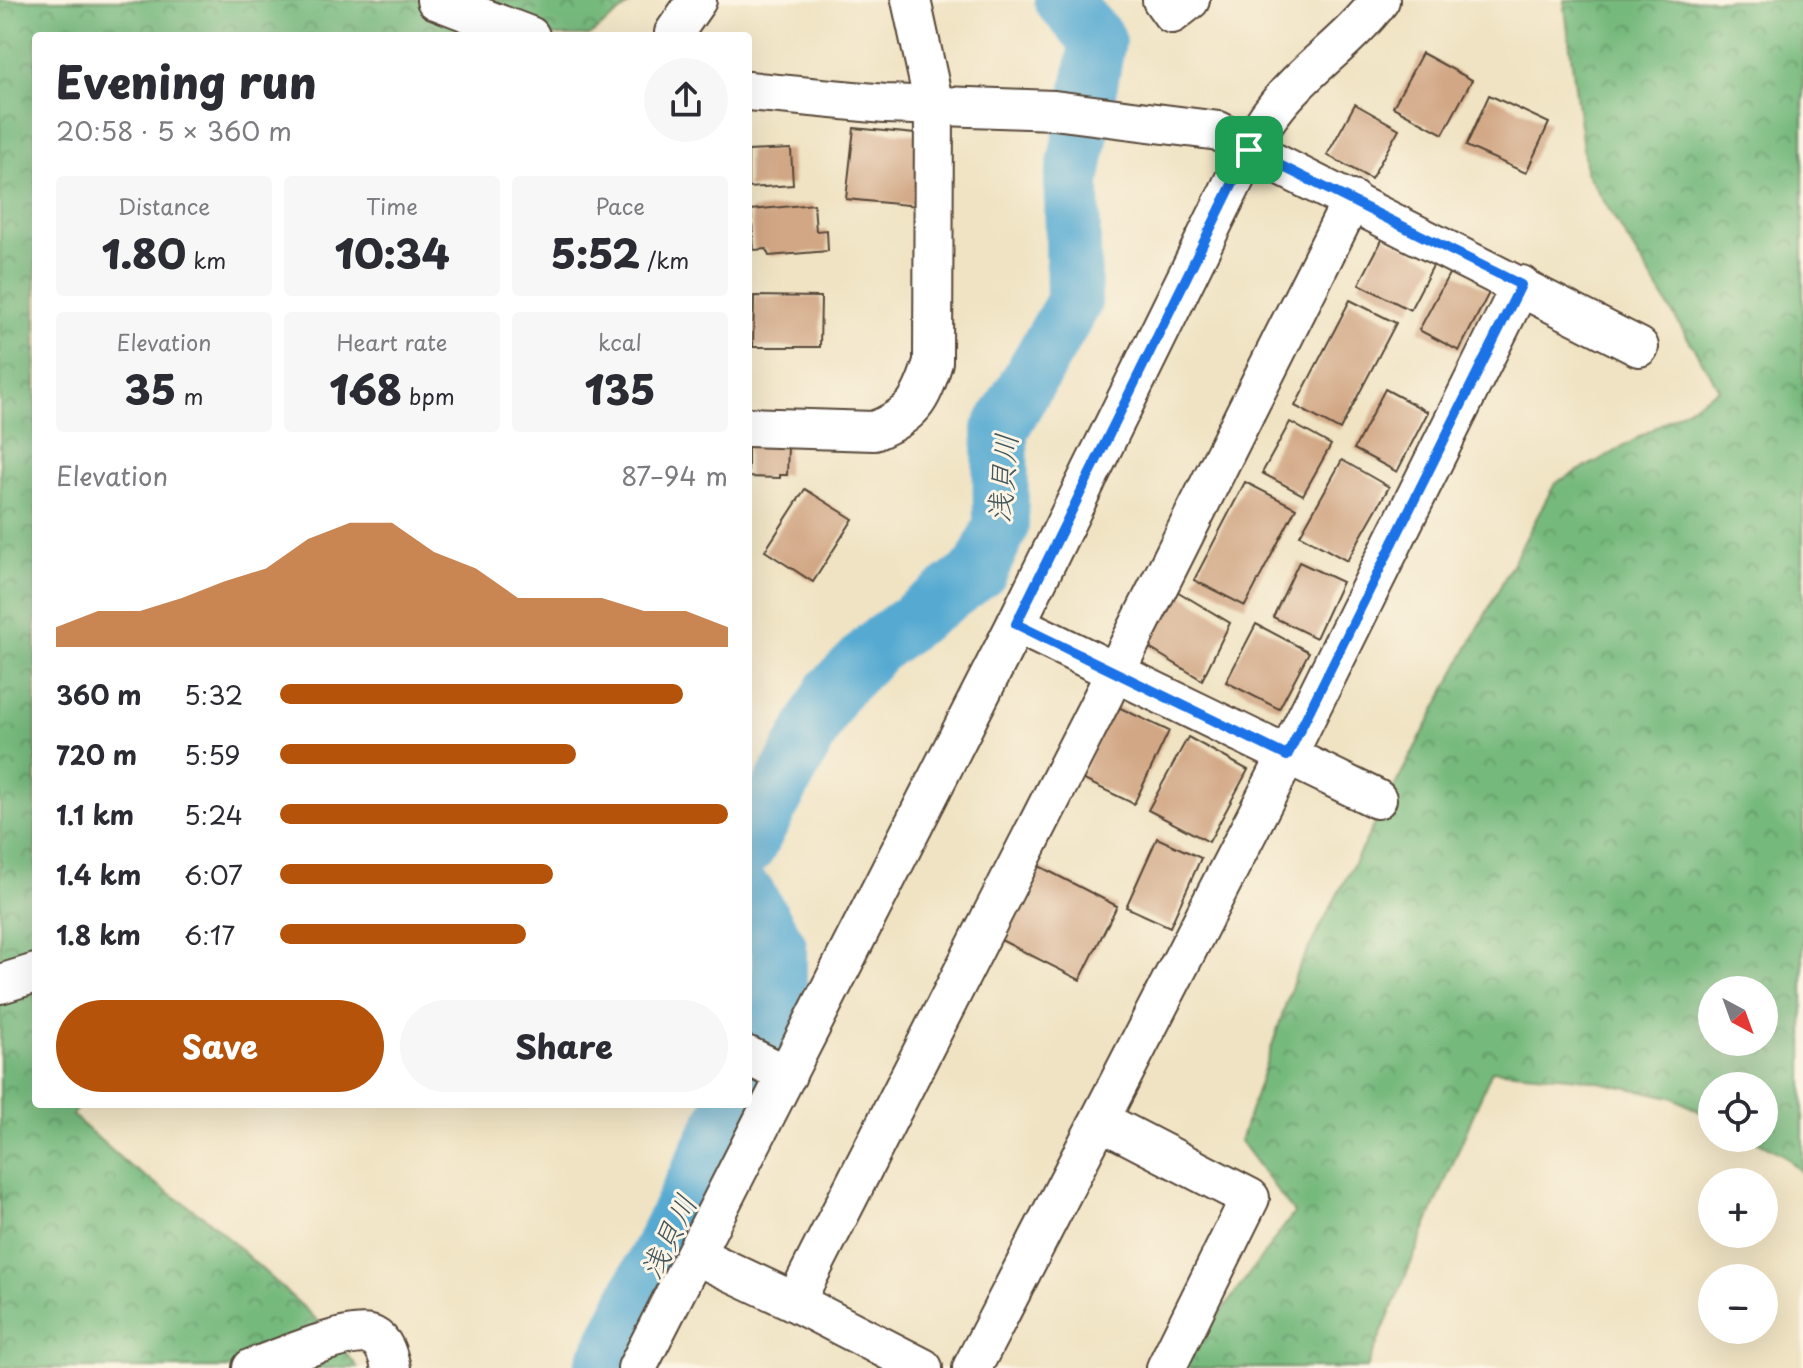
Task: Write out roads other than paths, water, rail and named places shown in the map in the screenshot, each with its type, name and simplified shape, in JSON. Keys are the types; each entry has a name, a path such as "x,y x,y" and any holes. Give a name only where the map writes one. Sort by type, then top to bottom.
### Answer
{"street":[{"path":"675,32 697,0"},
{"path":"752,417 874,431 913,409 924,392 933,362 934,105 911,0"},
{"path":"1162,0 1172,14 1190,0"},
{"path":"752,1105 767,1065 1016,624 1249,150 1271,112 1362,24 1380,0"},
{"path":"457,4 521,32"},
{"path":"752,91 816,99 1054,110 1219,131 1249,150 1639,347"},
{"path":"795,1302 1352,200"},
{"path":"972,1368 1287,756 1521,285"},
{"path":"1016,624 1377,799"},
{"path":"0,984 32,974"},
{"path":"637,1368 695,1255 751,1108"},
{"path":"1101,1121 1250,1198 1166,1368"},
{"path":"695,1255 923,1368"},
{"path":"252,1368 299,1360 353,1333 372,1336 386,1349 391,1368"}],"waterway":[{"name":"浅貝川","path":"752,840 832,692 879,645 980,571 1001,526 1000,430 1074,302 1072,182 1098,40 1062,0"},
{"name":"浅貝川","path":"752,903 779,947 779,1010 752,1064"},
{"name":"浅貝川","path":"602,1368 730,1108"}]}
